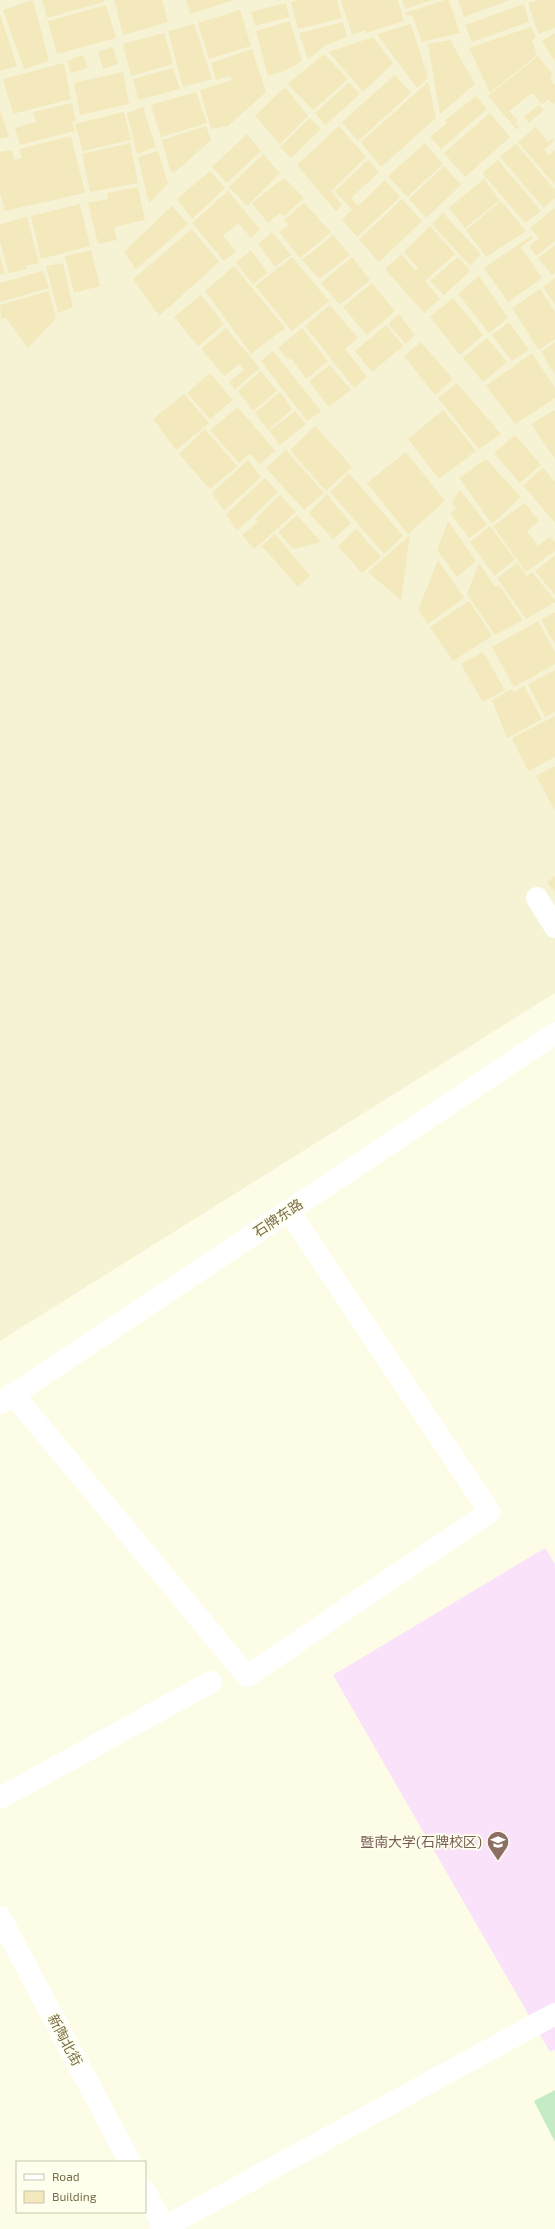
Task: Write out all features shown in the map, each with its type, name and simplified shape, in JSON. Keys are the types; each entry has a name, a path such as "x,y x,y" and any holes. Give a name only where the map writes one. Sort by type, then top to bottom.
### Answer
{"street":[{"path":"537,898 555,927"},
{"name":"石牌东路","path":"7,1398 555,1034"},
{"path":"7,1398 247,1676 490,1512 289,1211"},
{"path":"0,1798 211,1682"},
{"name":"新陶北街","path":"0,1917 129,2161"},
{"path":"146,2193 164,2228 555,2014"}],"shaded area":[{"path":"0,0 555,0 555,993 0,1341"},
{"name":"暨南大学(石牌校区)","path":"545,1548 555,1564 555,2050 550,2052 333,1675"}],"green space":[{"path":"555,2090 555,2142 534,2101"}],"building":[{"path":"33,0 49,61 24,69 3,10"},
{"path":"42,0 104,0 104,2 47,18"},
{"path":"114,0 162,0 168,22 123,35"},
{"path":"186,0 234,0 190,14"},
{"path":"297,0 337,0 342,18 298,29 291,2"},
{"path":"341,0 398,0 404,21 366,33 365,30 352,35"},
{"path":"402,0 432,0 405,9"},
{"path":"449,0 460,33 422,42 412,15 407,16 405,13"},
{"path":"458,0 510,0 464,17"},
{"path":"537,0 555,0 555,28 538,34 528,3"},
{"path":"286,3 289,17 255,26 251,12"},
{"path":"524,4 529,22 472,42 465,25"},
{"path":"106,5 116,38 57,54 48,21"},
{"path":"240,10 251,46 209,59 198,23"},
{"path":"0,14 17,66 0,71"},
{"path":"290,21 302,61 282,72 268,76 256,31"},
{"path":"343,22 347,37 326,45 308,59 299,33"},
{"path":"194,24 212,79 183,87 168,31"},
{"path":"411,24 428,78 417,88 377,34"},
{"path":"531,27 536,38 532,40 537,55 490,93 469,48"},
{"path":"164,33 173,64 131,76 123,44"},
{"path":"555,33 555,62 542,41"},
{"path":"373,37 393,63 363,92 329,52"},
{"path":"450,40 475,84 440,114 428,44"},
{"path":"113,47 118,64 103,69 98,52"},
{"path":"252,49 266,92 228,126 211,129 200,90 232,80 230,76 216,80 211,63"},
{"path":"324,54 348,79 313,110 288,84"},
{"path":"83,55 88,68 71,73 67,61"},
{"path":"538,56 553,75 550,78 555,85 555,102 553,105 549,99 542,104 532,93 509,111 518,120 515,123 519,127 517,130 488,96"},
{"path":"64,63 71,99 13,114 3,79"},
{"path":"173,68 180,89 138,100 133,79"},
{"path":"123,72 129,104 80,115 74,83"},
{"path":"395,75 411,93 358,141 342,122"},
{"path":"349,82 360,94 325,125 315,113"},
{"path":"428,82 436,118 381,167 361,142"},
{"path":"285,87 308,116 280,144 255,116"},
{"path":"196,92 207,123 161,137 151,105"},
{"path":"476,96 487,109 441,149 430,137 447,123 445,120"},
{"path":"72,103 76,121 72,122 75,131 20,145 15,128 36,122 33,112"},
{"path":"539,105 544,110 529,123 524,117"},
{"path":"143,107 156,147 137,154 127,113"},
{"path":"0,109 9,137 0,139"},
{"path":"124,112 131,140 83,151 75,124"},
{"path":"490,113 510,137 465,177 444,153"},
{"path":"310,118 321,129 291,158 280,147"},
{"path":"206,126 211,140 174,173 170,170 162,140"},
{"path":"339,126 366,157 331,191 342,205 336,211 297,165"},
{"path":"536,127 548,142 552,139 554,141 544,149 549,155 555,150 555,185 518,142"},
{"path":"247,134 261,151 227,183 212,167"},
{"path":"71,136 85,193 5,211 0,193 0,152 12,150 14,160 22,158 19,149"},
{"path":"130,143 138,183 90,192 82,154"},
{"path":"425,143 443,164 407,197 388,176"},
{"path":"516,144 555,190 555,198 544,208 500,157"},
{"path":"158,151 168,183 149,204 138,157"},
{"path":"263,154 280,173 247,206 229,187"},
{"path":"368,160 379,172 351,198 358,206 385,180 400,197 357,237 342,219 352,210 335,191"},
{"path":"498,160 541,211 525,223 482,173"},
{"path":"444,166 461,185 426,218 409,199"},
{"path":"210,171 225,188 192,219 177,199"},
{"path":"284,178 304,198 284,216 280,213 268,223 252,203"},
{"path":"484,179 500,200 465,228 449,208"},
{"path":"138,187 145,220 114,227 117,240 98,244 88,203 108,199 107,193"},
{"path":"228,191 260,229 251,238 238,223 223,236 236,251 224,261 192,223"},
{"path":"402,199 422,221 379,262 359,240"},
{"path":"501,201 526,231 486,257 466,230"},
{"path":"304,203 331,232 300,258 279,232 289,225 284,220"},
{"path":"80,204 90,246 41,259 31,216"},
{"path":"172,206 188,224 136,269 124,252"},
{"path":"555,208 555,241 536,256 529,246 539,238 530,228"},
{"path":"443,213 481,254 470,266 432,224"},
{"path":"27,217 39,263 26,266 27,269 9,273 0,242 0,224"},
{"path":"430,226 455,254 425,281 440,299 424,313 385,269 402,254 415,271 418,268 404,252"},
{"path":"192,229 219,262 159,316 133,279"},
{"path":"272,232 291,255 275,267 258,244"},
{"path":"333,235 350,255 319,279 302,260"},
{"path":"531,236 533,238 521,247 542,278 508,302 484,268"},
{"path":"555,245 555,273 552,275 538,258"},
{"path":"91,250 100,286 74,293 65,256"},
{"path":"251,250 268,273 253,284 236,263"},
{"path":"0,256 5,273 0,275"},
{"path":"292,257 329,301 292,331 255,286"},
{"path":"352,257 370,280 340,305 321,283"},
{"path":"458,257 470,271 444,295 430,281"},
{"path":"63,263 73,307 58,313 46,266"},
{"path":"234,266 285,328 251,354 205,291"},
{"path":"43,271 49,288 0,302 0,283"},
{"path":"479,276 508,318 489,333 458,294"},
{"path":"555,278 555,305 543,287"},
{"path":"372,283 395,311 367,335 343,307"},
{"path":"540,289 555,312 555,339 539,350 512,308"},
{"path":"49,291 56,318 28,348 6,318 1,319 0,305"},
{"path":"201,295 224,324 198,346 174,317"},
{"path":"453,298 483,335 460,355 430,317"},
{"path":"330,305 358,338 345,349 367,377 354,388 305,326"},
{"path":"399,314 415,335 406,344 388,324"},
{"path":"509,322 529,350 512,361 492,335"},
{"path":"386,325 403,346 372,372 355,351"},
{"path":"226,328 260,368 235,389 229,382 244,370 239,364 224,376 201,349"},
{"path":"302,328 328,361 306,379 291,358 288,360 278,348"},
{"path":"487,338 507,362 483,382 463,358"},
{"path":"421,342 453,379 435,395 404,356"},
{"path":"555,342 555,375 541,352"},
{"path":"273,351 321,411 307,421 261,361"},
{"path":"532,353 555,388 555,398 515,424 486,386"},
{"path":"330,365 351,390 329,407 309,381"},
{"path":"261,371 277,391 253,411 238,391"},
{"path":"210,373 233,400 210,419 187,393"},
{"path":"457,383 501,434 479,449 438,398"},
{"path":"280,392 292,409 268,430 255,413"},
{"path":"184,394 209,423 176,450 153,419"},
{"path":"238,407 275,451 260,464 250,454 239,463 210,430"},
{"path":"443,410 476,451 439,479 408,439"},
{"path":"555,410 555,459 531,424"},
{"path":"295,411 306,424 280,445 269,431"},
{"path":"315,426 352,467 326,491 290,450"},
{"path":"205,429 237,466 210,489 179,454"},
{"path":"515,435 541,465 520,483 494,453"},
{"path":"286,450 324,493 304,510 266,468"},
{"path":"406,452 445,501 408,534 367,483"},
{"path":"486,459 521,497 492,524 459,478"},
{"path":"248,460 261,477 224,511 212,493"},
{"path":"543,468 555,482 555,523 523,485"},
{"path":"349,473 403,536 384,554 330,492"},
{"path":"265,478 278,492 237,531 226,514"},
{"path":"460,490 487,525 469,538 450,513 456,509 452,502"},
{"path":"327,494 351,523 333,539 309,513"},
{"path":"280,495 296,512 254,549 242,535 258,522 255,519"},
{"path":"525,503 539,521 527,531 538,546 550,537 555,542 555,551 526,572 493,526"},
{"path":"297,515 321,542 293,549 278,532"},
{"path":"448,521 476,561 457,577 437,550"},
{"path":"490,526 515,559 495,576 470,542"},
{"path":"356,529 381,557 362,573 338,546"},
{"path":"275,534 310,576 298,587 262,546"},
{"path":"410,535 401,600 368,572"},
{"path":"555,555 555,595 535,571"},
{"path":"438,560 464,598 428,624 418,610"},
{"path":"479,563 495,587 499,585 523,620 495,635 467,594"},
{"path":"517,563 527,576 532,572 555,600 555,602 526,619 497,578"},
{"path":"469,601 492,636 453,661 430,627"},
{"path":"555,612 555,644 541,620"},
{"path":"538,621 555,652 555,664 514,687 492,647"},
{"path":"483,652 505,690 483,702 461,664"},
{"path":"555,670 555,712 545,717 528,684"},
{"path":"524,686 542,719 507,738 492,700 512,689 514,692"},
{"path":"555,716 555,757 528,771 512,738"},
{"path":"555,766 555,811 536,776"},
{"path":"555,876 555,892 547,882"}],"place":[{"name":"暨南大学(石牌校区)","path":"498,1862"}]}
